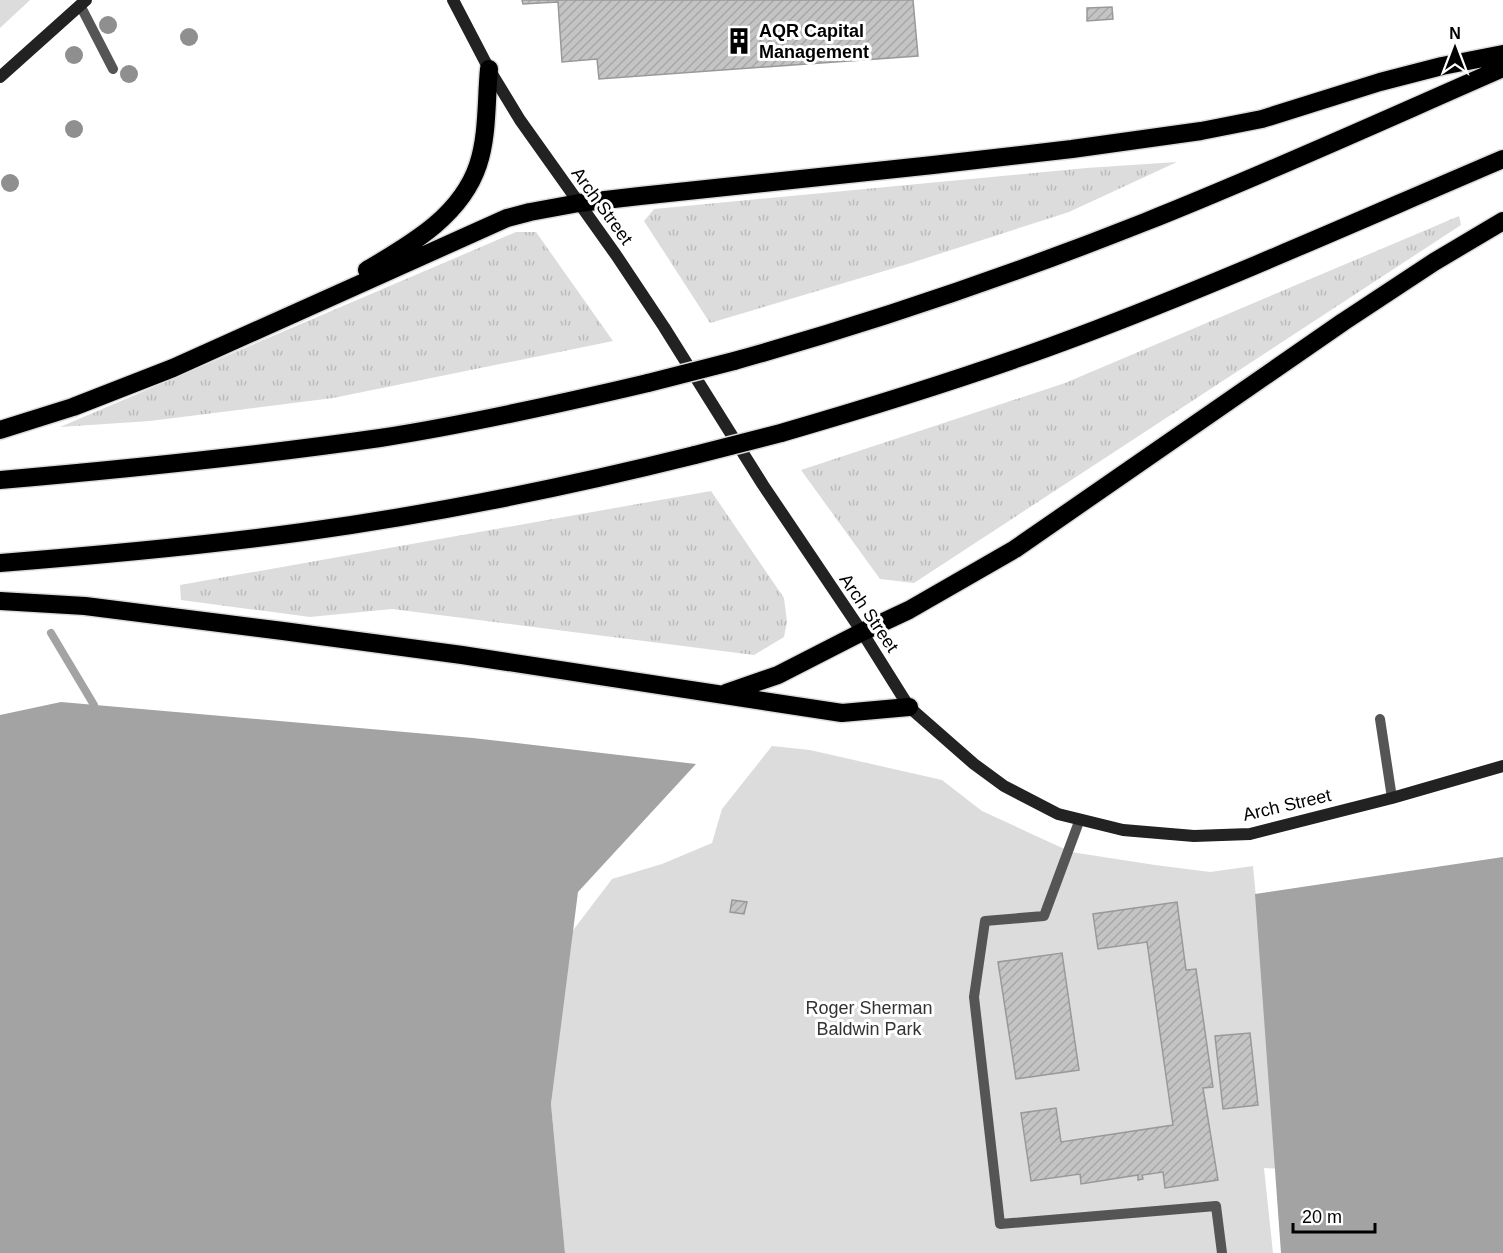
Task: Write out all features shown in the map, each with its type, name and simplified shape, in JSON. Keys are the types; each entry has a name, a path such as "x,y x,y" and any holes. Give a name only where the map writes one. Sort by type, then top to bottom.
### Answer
{"highway":[{"path":"0,430 123,388 507,218 530,212 579,203 1014,156 1201,131 1262,119 1380,82 1442,66 1503,54"},
{"path":"0,480 181,463 382,437 578,400 734,361 866,322 1055,256 1242,181 1503,68"},
{"path":"261,328 380,263 435,226 450,212 471,182 479,164 489,69"},
{"path":"0,563 205,545 394,518 523,494 781,433 912,394 1080,336 1503,159"},
{"path":"724,694 778,675 909,610 1015,549 1343,322 1434,262 1503,221"},
{"path":"0,601 132,611 451,654 842,713 909,707"}],"main road":[{"name":"Arch Street","path":"453,0 489,69 526,129 664,327 763,485 862,632 909,707 974,765 1004,786 1058,813 1123,830 1194,836 1250,834 1392,798 1503,765"},
{"path":"0,77 83,2"}],"lane":[{"path":"83,2 113,69"},
{"path":"1380,719 1392,798"},
{"path":"1080,819 1044,916 985,921 974,997 1000,1224 1216,1206 1222,1253"}],"green space":[{"path":"0,0 30,0 0,28"},
{"path":"1177,162 1069,212 911,263 710,323 644,221 654,209 1086,168"},
{"path":"1459,216 1461,225 914,583 880,579 801,470 1065,383"},
{"path":"516,232 536,232 613,341 333,398 150,421 60,427"},
{"path":"711,491 784,598 787,622 784,637 754,655 392,609 310,617 181,600 180,585"},
{"name":"Roger Sherman Baldwin Park","path":"772,746 810,750 942,780 982,811 1071,852 1210,872 1253,866 1282,1169 1264,1168 1273,1253 565,1253 551,1104 571,933 612,879 662,864 712,843 722,809"}],"shaded area":[{"path":"61,702 473,738 696,764 578,892 551,1104 565,1253 0,1253 0,715"},
{"path":"1503,857 1503,1253 1281,1253 1255,894"}],"building":[{"name":"AQR Capital Management","path":"522,0 913,0 918,56 599,79 597,59 562,62 558,2 523,4"},
{"path":"1112,7 1113,19 1087,21 1087,8"},
{"path":"732,900 747,902 744,914 730,912"},
{"path":"1177,902 1186,970 1196,969 1213,1087 1203,1088 1218,1180 1165,1188 1163,1172 1142,1175 1143,1179 1138,1180 1138,1175 1081,1184 1080,1174 1031,1181 1021,1113 1056,1108 1061,1142 1173,1125 1147,942 1098,949 1093,914"},
{"path":"1062,953 1079,1070 1016,1079 998,962"},
{"path":"1250,1033 1258,1105 1223,1109 1215,1036"}],"waterway":[{"path":"51,633 94,705"}],"place":[{"name":"AQR Capital Management","path":"739,41"}]}
